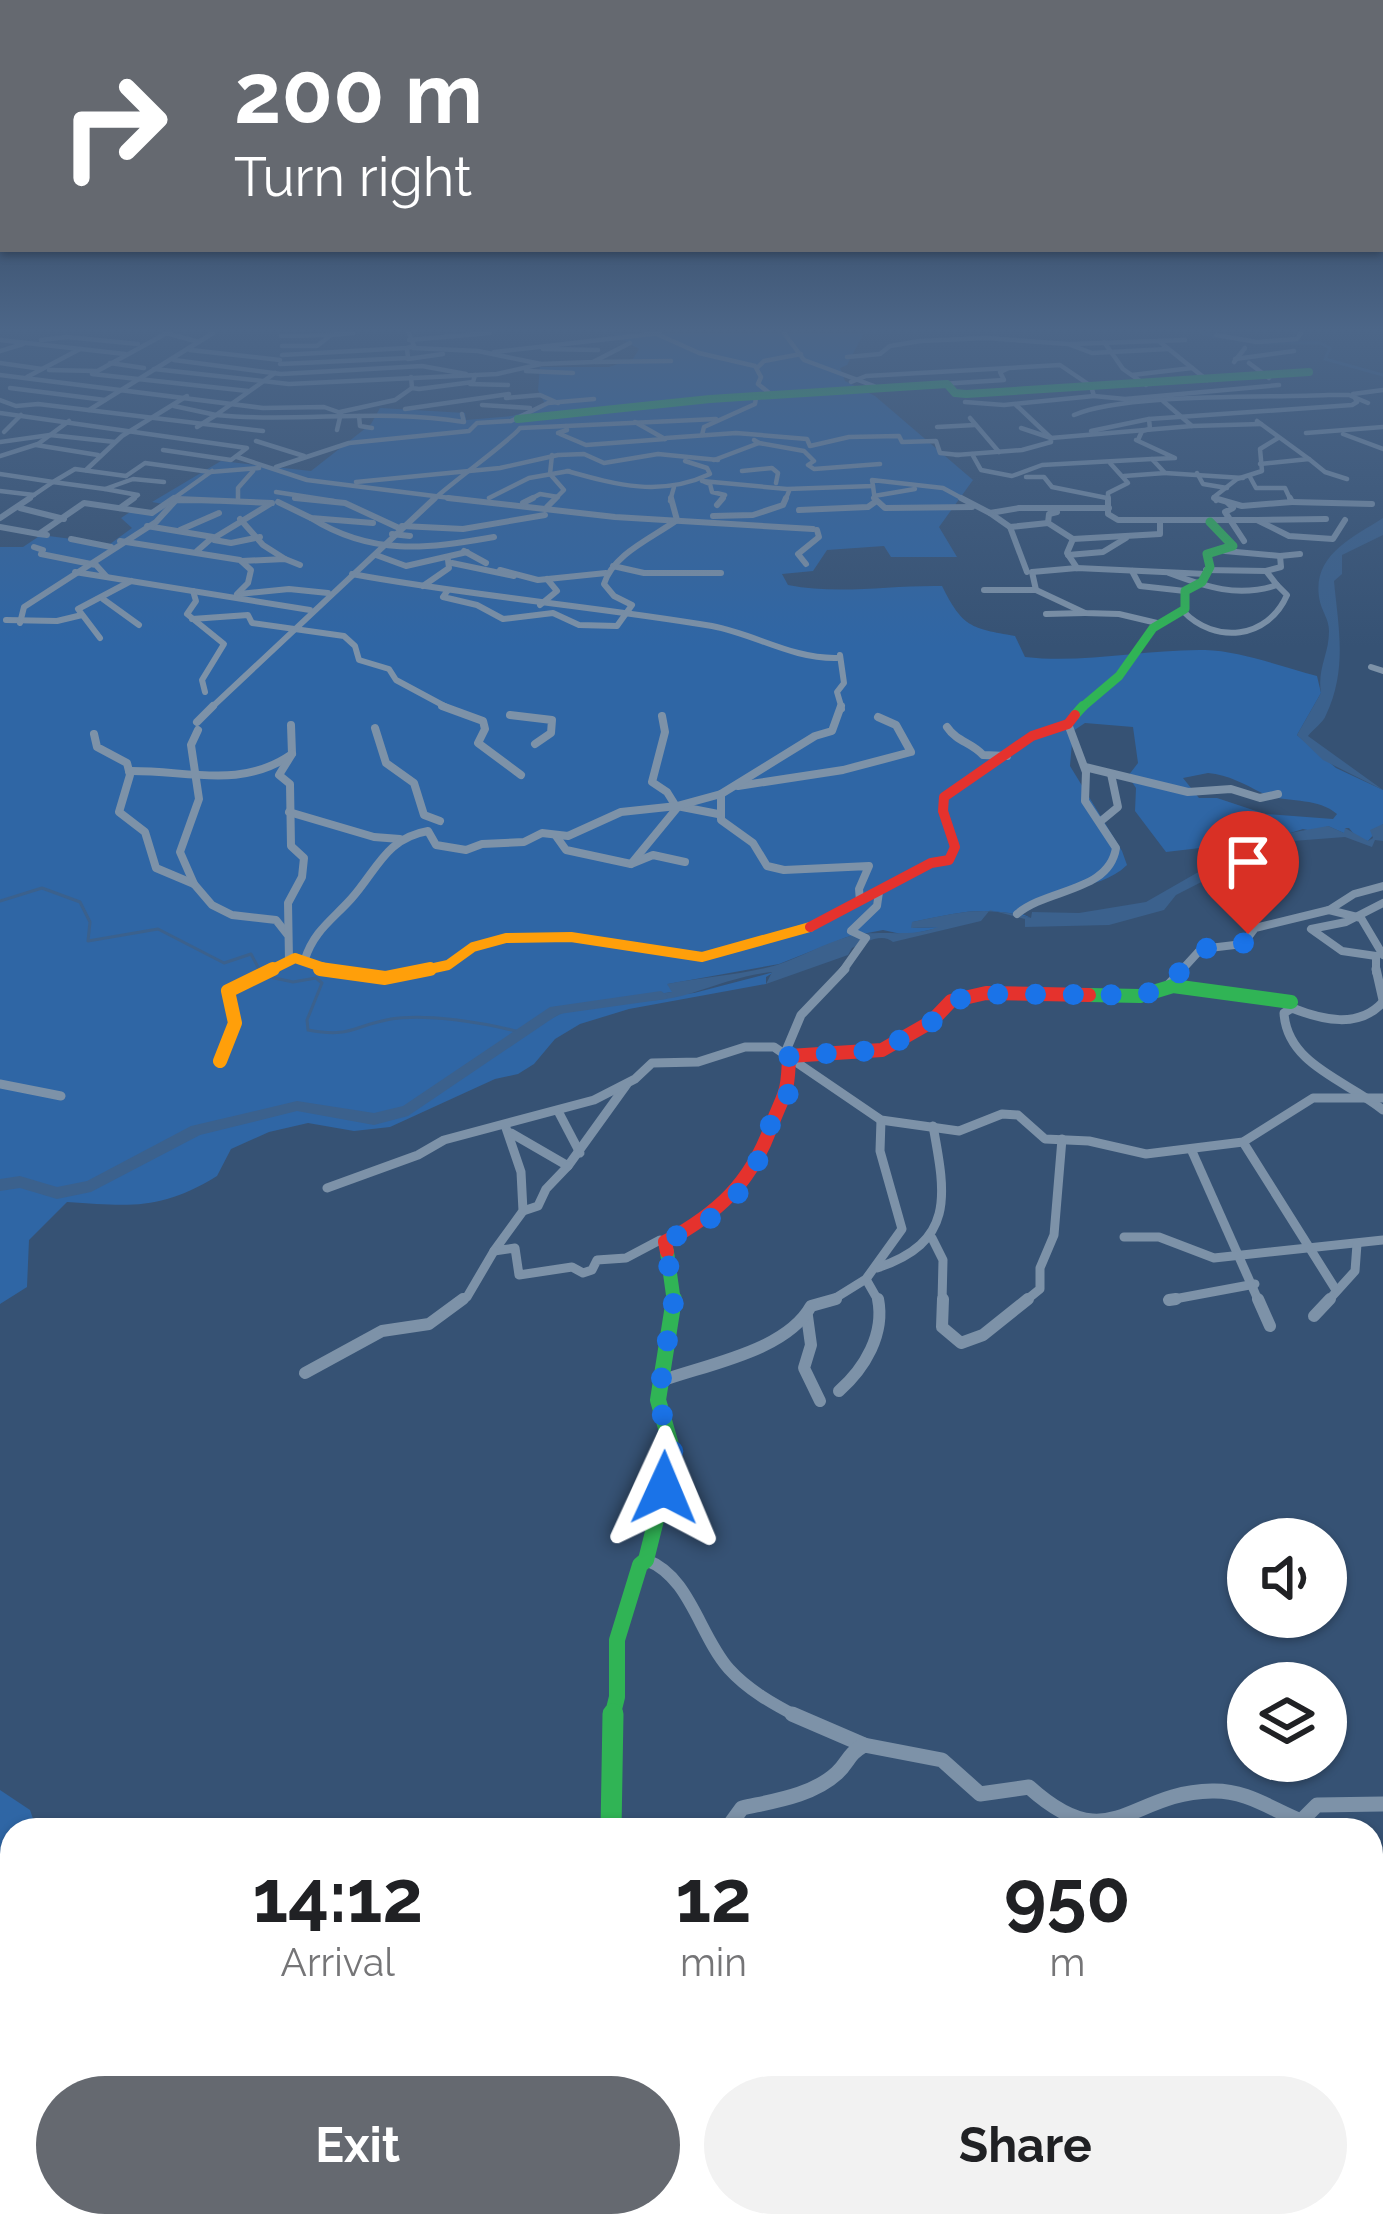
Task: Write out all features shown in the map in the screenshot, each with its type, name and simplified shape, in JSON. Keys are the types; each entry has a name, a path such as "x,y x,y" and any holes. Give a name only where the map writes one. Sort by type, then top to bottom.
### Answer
{"street":[{"path":"0,456 47,437"},
{"path":"73,437 115,442"},
{"path":"86,470 118,437"},
{"path":"177,437 245,450 286,448 304,456"},
{"path":"20,623 24,608 147,526 258,437"},
{"path":"145,463 210,472 264,468 334,453 345,444 420,437"},
{"path":"504,437 405,529 391,535 214,700 191,745 199,799 180,852 194,884 212,905 232,915 276,920 297,959 323,970 385,978 448,965 489,941 561,937 697,958 816,926 953,857 944,797 1032,736 1065,728 1087,700 1107,689 1125,670 1147,630 1164,615 1184,611"},
{"path":"567,437 583,445 654,437"},
{"path":"663,437 668,452"},
{"path":"751,437 804,451 814,461 808,465 814,469 880,464"},
{"path":"802,437 810,446 848,437"},
{"path":"900,437 902,442 936,441 940,453 959,454"},
{"path":"988,437 999,452"},
{"path":"1038,437 1059,437"},
{"path":"1130,437 1188,462 1177,472"},
{"path":"1348,437 1383,449 1371,453"},
{"path":"105,489 181,438"},
{"path":"938,455 1035,448 1051,438"},
{"path":"1292,502 1285,488 1261,466 1260,449 1278,439 1325,472 1346,479"},
{"path":"256,441 268,448"},
{"path":"701,465 759,443"},
{"path":"584,454 600,444"},
{"path":"36,445 98,455"},
{"path":"163,449 236,459 345,484 523,503 546,511 815,529 819,537 797,556 806,564"},
{"path":"668,452 711,473 702,481"},
{"path":"345,484 552,455 584,454 609,463 668,452 718,460"},
{"path":"972,454 981,470 1045,477 1052,487 1108,503"},
{"path":"550,472 552,455"},
{"path":"484,500 550,472 624,465 641,457"},
{"path":"1015,476 1042,465 1175,458"},
{"path":"225,470 238,466 236,459"},
{"path":"1152,459 1165,472"},
{"path":"1309,459 1261,466 1214,497 1216,502 1372,504"},
{"path":"311,518 405,529 463,529 546,511 564,490 532,460"},
{"path":"1048,523 1048,514 1108,503 1125,487 1124,476 1110,463"},
{"path":"862,465 873,483 874,499 885,508 987,511 1022,507 1059,512"},
{"path":"742,471 772,467 778,473 769,485"},
{"path":"234,500 244,479 264,468"},
{"path":"0,518 72,470 164,482"},
{"path":"563,471 620,487 674,487 702,481 803,492"},
{"path":"1124,476 1197,473 1246,478 1256,488 1285,488"},
{"path":"1197,473 1203,484 1228,488"},
{"path":"0,474 138,494 120,508"},
{"path":"702,481 710,484 712,492 725,495 717,505"},
{"path":"783,505 789,493 873,483 957,491 1010,527 1027,572"},
{"path":"674,487 669,505 677,520"},
{"path":"713,516 753,514 783,505 868,507 874,499 920,487"},
{"path":"0,491 34,495"},
{"path":"276,492 298,500"},
{"path":"523,503 539,494 558,497"},
{"path":"0,527 43,535 84,503 152,513 177,499 298,500 342,502 380,523 391,535"},
{"path":"234,500 263,545 300,565"},
{"path":"195,553 244,517 275,503 406,566 465,562 485,573 547,579 610,570 721,573"},
{"path":"1108,503 1108,514 1118,520 1326,519"},
{"path":"1228,503 1233,508 1225,512 1244,541"},
{"path":"0,508 64,519"},
{"path":"173,532 219,513"},
{"path":"448,590 443,598 448,601 477,604 503,619 553,614 579,625 609,628 632,605 611,594 604,584 618,556 645,545 677,520"},
{"path":"1257,520 1288,536 1333,538 1345,520"},
{"path":"1210,521 1233,545 1225,550"},
{"path":"1010,527 1048,523 1073,539 1126,538 1160,534 1160,523"},
{"path":"147,526 228,544 260,537"},
{"path":"799,527 795,541 804,550"},
{"path":"391,535 405,529"},
{"path":"405,529 420,547"},
{"path":"372,553 494,537"},
{"path":"1068,555 1102,552 1126,538"},
{"path":"71,539 111,547"},
{"path":"1068,555 1073,539"},
{"path":"120,541 242,561 285,559"},
{"path":"448,544 486,562"},
{"path":"34,547 44,550 41,554 88,563 108,578"},
{"path":"1184,611 1207,554 1225,550 1300,554"},
{"path":"449,561 466,552"},
{"path":"1068,555 1077,568"},
{"path":"1132,571 1140,586 1266,572 1281,567 1280,556"},
{"path":"232,596 248,583 251,570 242,561"},
{"path":"423,586 449,568 449,561"},
{"path":"1036,590 1032,572 1077,568 1183,569 1198,580"},
{"path":"500,570 514,576"},
{"path":"1158,570 1232,592 1262,592 1276,585"},
{"path":"75,572 310,610"},
{"path":"1184,611 1189,621 1206,630 1240,632 1278,616 1287,595 1266,572"},
{"path":"289,812 361,834 400,838 428,831 436,845 466,850 482,844 524,842 542,833 583,832 621,812 677,806 721,794 815,736 832,731 842,710 837,692 844,683 838,656 802,657 749,634 709,625 540,605 352,574"},
{"path":"540,605 557,591 547,579"},
{"path":"100,638 76,611 130,581"},
{"path":"253,598 340,584"},
{"path":"312,589 328,593"},
{"path":"984,590 1036,590 1085,613"},
{"path":"193,591 195,603 186,612 224,644 202,680 205,692"},
{"path":"253,598 248,615 252,623 344,636 355,646 358,660 388,668 396,680 430,702 475,715 485,724 478,738 482,747 520,775"},
{"path":"103,599 139,626"},
{"path":"1046,614 1119,614 1156,623"},
{"path":"6,620 20,623 82,615"},
{"path":"192,619 248,615"},
{"path":"1371,668 1383,671"},
{"path":"510,715 543,714 552,720 550,733 535,744"},
{"path":"662,716 666,736 652,766 652,782 677,806 718,814 753,843 762,862 772,868 869,866 859,889 860,902"},
{"path":"733,787 860,767 911,752 896,725 878,717"},
{"path":"287,934 288,903 302,877 304,858 291,846 290,784 279,771 291,761 291,725"},
{"path":"947,727 955,739 974,745 983,754 1007,756"},
{"path":"375,728 386,763 414,780 422,791 424,815 440,821"},
{"path":"1018,914 1035,896 1102,879 1114,865 1118,850 1085,801 1085,767 1065,728"},
{"path":"94,734 97,746 127,763 119,812 145,832 156,868 194,884"},
{"path":"129,771 159,769 196,779 262,772 292,754"},
{"path":"1085,767 1188,792 1231,789 1260,798 1278,794"},
{"path":"1101,821 1118,807 1111,774"},
{"path":"718,814 721,794"},
{"path":"631,864 641,845 665,826 677,806"},
{"path":"361,834 372,847"},
{"path":"556,836 566,850 631,864 653,855 685,862"},
{"path":"220,1060 235,1023 228,991 297,959 400,838"},
{"path":"1166,987 1201,949 1243,944 1255,928 1329,910 1383,886"},
{"path":"494,1251 515,1248 519,1275 572,1267 583,1273 592,1270 597,1260 626,1258 660,1240 665,1242 726,1207 742,1180 754,1172 771,1129 771,1116 788,1098 787,1055 798,1014 857,956 866,938 852,929 877,906 879,892"},
{"path":"1357,894 1361,918 1383,956"},
{"path":"1381,1007 1376,956 1342,951 1311,928 1346,922 1383,903"},
{"path":"1329,910 1361,918"},
{"path":"787,1055 882,1050 932,1022 951,1001 983,994 1066,991 1137,996 1166,987 1291,1002"},
{"path":"1359,1011 1381,1007"},
{"path":"1381,1007 1357,1021 1308,1016 1292,1008 1284,1013 1282,1023 1298,1055 1363,1090 1383,1110"},
{"path":"327,1188 418,1155 444,1140 508,1129 524,1116 558,1111 627,1083 654,1063 698,1063 762,1045 787,1055 881,1120 959,1131 988,1118 1018,1115 1045,1138 1146,1154 1243,1142 1313,1098 1383,1098"},
{"path":"305,1373 388,1328 423,1327 450,1303 467,1297 523,1211 538,1206 627,1083"},
{"path":"0,1084 37,1085 61,1096"},
{"path":"558,1111 569,1121 580,1153"},
{"path":"661,1381 781,1337 807,1316 811,1306 832,1303 867,1281 902,1229 880,1151 881,1120"},
{"path":"877,1268 917,1253 932,1238 944,1196 933,1126"},
{"path":"508,1129 568,1166"},
{"path":"508,1129 522,1179 523,1211"},
{"path":"932,1238 944,1256 948,1282 940,1302 942,1327 961,1343 982,1335 1040,1289 1040,1268 1054,1234 1062,1139"},
{"path":"1243,1142 1336,1290"},
{"path":"1191,1149 1256,1284 1270,1326"},
{"path":"1124,1237 1160,1237 1188,1252 1214,1258 1383,1240"},
{"path":"611,1818 609,1729 617,1696 617,1640 640,1565 646,1560 673,1452 658,1400 674,1299 665,1242"},
{"path":"1313,1316 1355,1271 1358,1244"},
{"path":"839,1391 868,1361 884,1306 880,1291 867,1281"},
{"path":"1169,1300 1256,1284"},
{"path":"807,1316 811,1335 804,1368 820,1401"},
{"path":"646,1560 668,1568 702,1635 720,1661 754,1693 864,1745 942,1760 980,1794 1029,1786 1068,1818"},
{"path":"735,1818 742,1808 796,1796 839,1772 847,1755 864,1745"},
{"path":"1129,1818 1148,1804 1210,1793 1241,1794 1294,1818"},
{"path":"1304,1818 1317,1805 1383,1804"}],"shaded area":[{"path":"354,437 923,437 973,480 939,527 957,557 891,557 884,546 827,550 813,571 782,574 788,585 845,589 942,586 970,624 1015,636 1025,657 1070,659 1205,650 1247,656 1317,676 1321,693 1297,735 1336,768 1383,790 1383,824 1368,841 1358,839 1349,828 1346,834 1328,826 1268,840 1166,852 1135,811 1136,788 1128,776 1138,763 1133,727 1085,723 1073,731 1070,766 1122,851 1127,865 1115,874 1045,896 1020,913 1031,918 986,911 945,915 913,922 913,928 943,927 906,935 883,930 847,937 779,964 668,984 673,992 559,1007 554,1017 563,1009 694,993 774,972 766,977 766,984 629,1009 580,1024 555,1039 534,1064 518,1074 495,1079 390,1127 354,1131 308,1123 269,1132 231,1149 217,1176 161,1201 127,1205 67,1202 29,1240 27,1287 0,1304 0,547 23,547 41,535 110,544 132,528 121,518 130,512 153,513 163,504 152,502 221,461 311,471","holes":["1208,773 1271,796 1320,805 1337,814 1333,819 1265,814 1217,798 1199,798 1183,778"]},
{"path":"1383,518 1383,535 1342,555 1342,574 1334,581 1340,647 1337,681 1325,718 1308,736 1383,790 1323,760 1297,735 1321,693 1329,631 1319,597 1322,570 1337,549"},
{"path":"1383,824 1383,841 1375,840 1372,847 1345,837 1267,843 1268,848 1176,895 1164,910 1109,925 1025,927 1025,919 996,912 1031,918 1032,912 1079,913 1146,902 1256,839 1328,826 1344,833 1345,828 1368,841 1373,838 1370,830"},
{"path":"989,911 981,921 893,942 873,939 852,948 848,955 766,984 772,972 674,998 581,1007 548,1021 559,1007 672,992 667,984 777,965 847,937 927,931 938,927 911,928 912,922"},
{"path":"0,1790 30,1810 33,1818 0,1818"}],"waterway":[{"path":"0,901 42,888 80,902 90,922 88,941 158,929 224,963 251,954 259,969"},
{"path":"265,976 293,982 316,978 322,983 307,1020 308,1030 343,1032 391,1019 422,1017 523,1033"},
{"path":"0,1185 20,1182 57,1193 91,1186 196,1130 297,1106 374,1119 408,1110 555,1010 661,996"}],"traffic: fast":[{"path":"1075,715 1119,676 1161,620 1185,609 1185,591 1202,582 1210,567 1207,554 1233,546 1210,522"},
{"path":"1089,995 1140,996 1173,986 1291,1002"},
{"path":"611,1818 609,1729 617,1697 617,1640 640,1565 646,1560 673,1452 658,1400 674,1299 667,1252"}],"traffic: slow":[{"path":"220,1061 235,1023 228,991 295,958 323,970 385,978 448,965 473,947 506,938 571,937 702,957 810,927"}],"traffic: jam":[{"path":"810,927 931,863 949,860 955,847 943,811 944,797 1032,736 1068,724 1075,715"},
{"path":"667,1252 665,1242 721,1208 752,1172 788,1098 789,1056 882,1050 931,1022 951,1001 986,993 1089,995"}],"route":[{"path":"664,1488 673,1452 658,1400 674,1299 665,1242 726,1207 742,1180 754,1172 771,1129 771,1116 788,1098 789,1056 882,1050 932,1022 951,1001 983,994 1142,995 1166,987 1197,951 1243,944 1248,934"}]}
